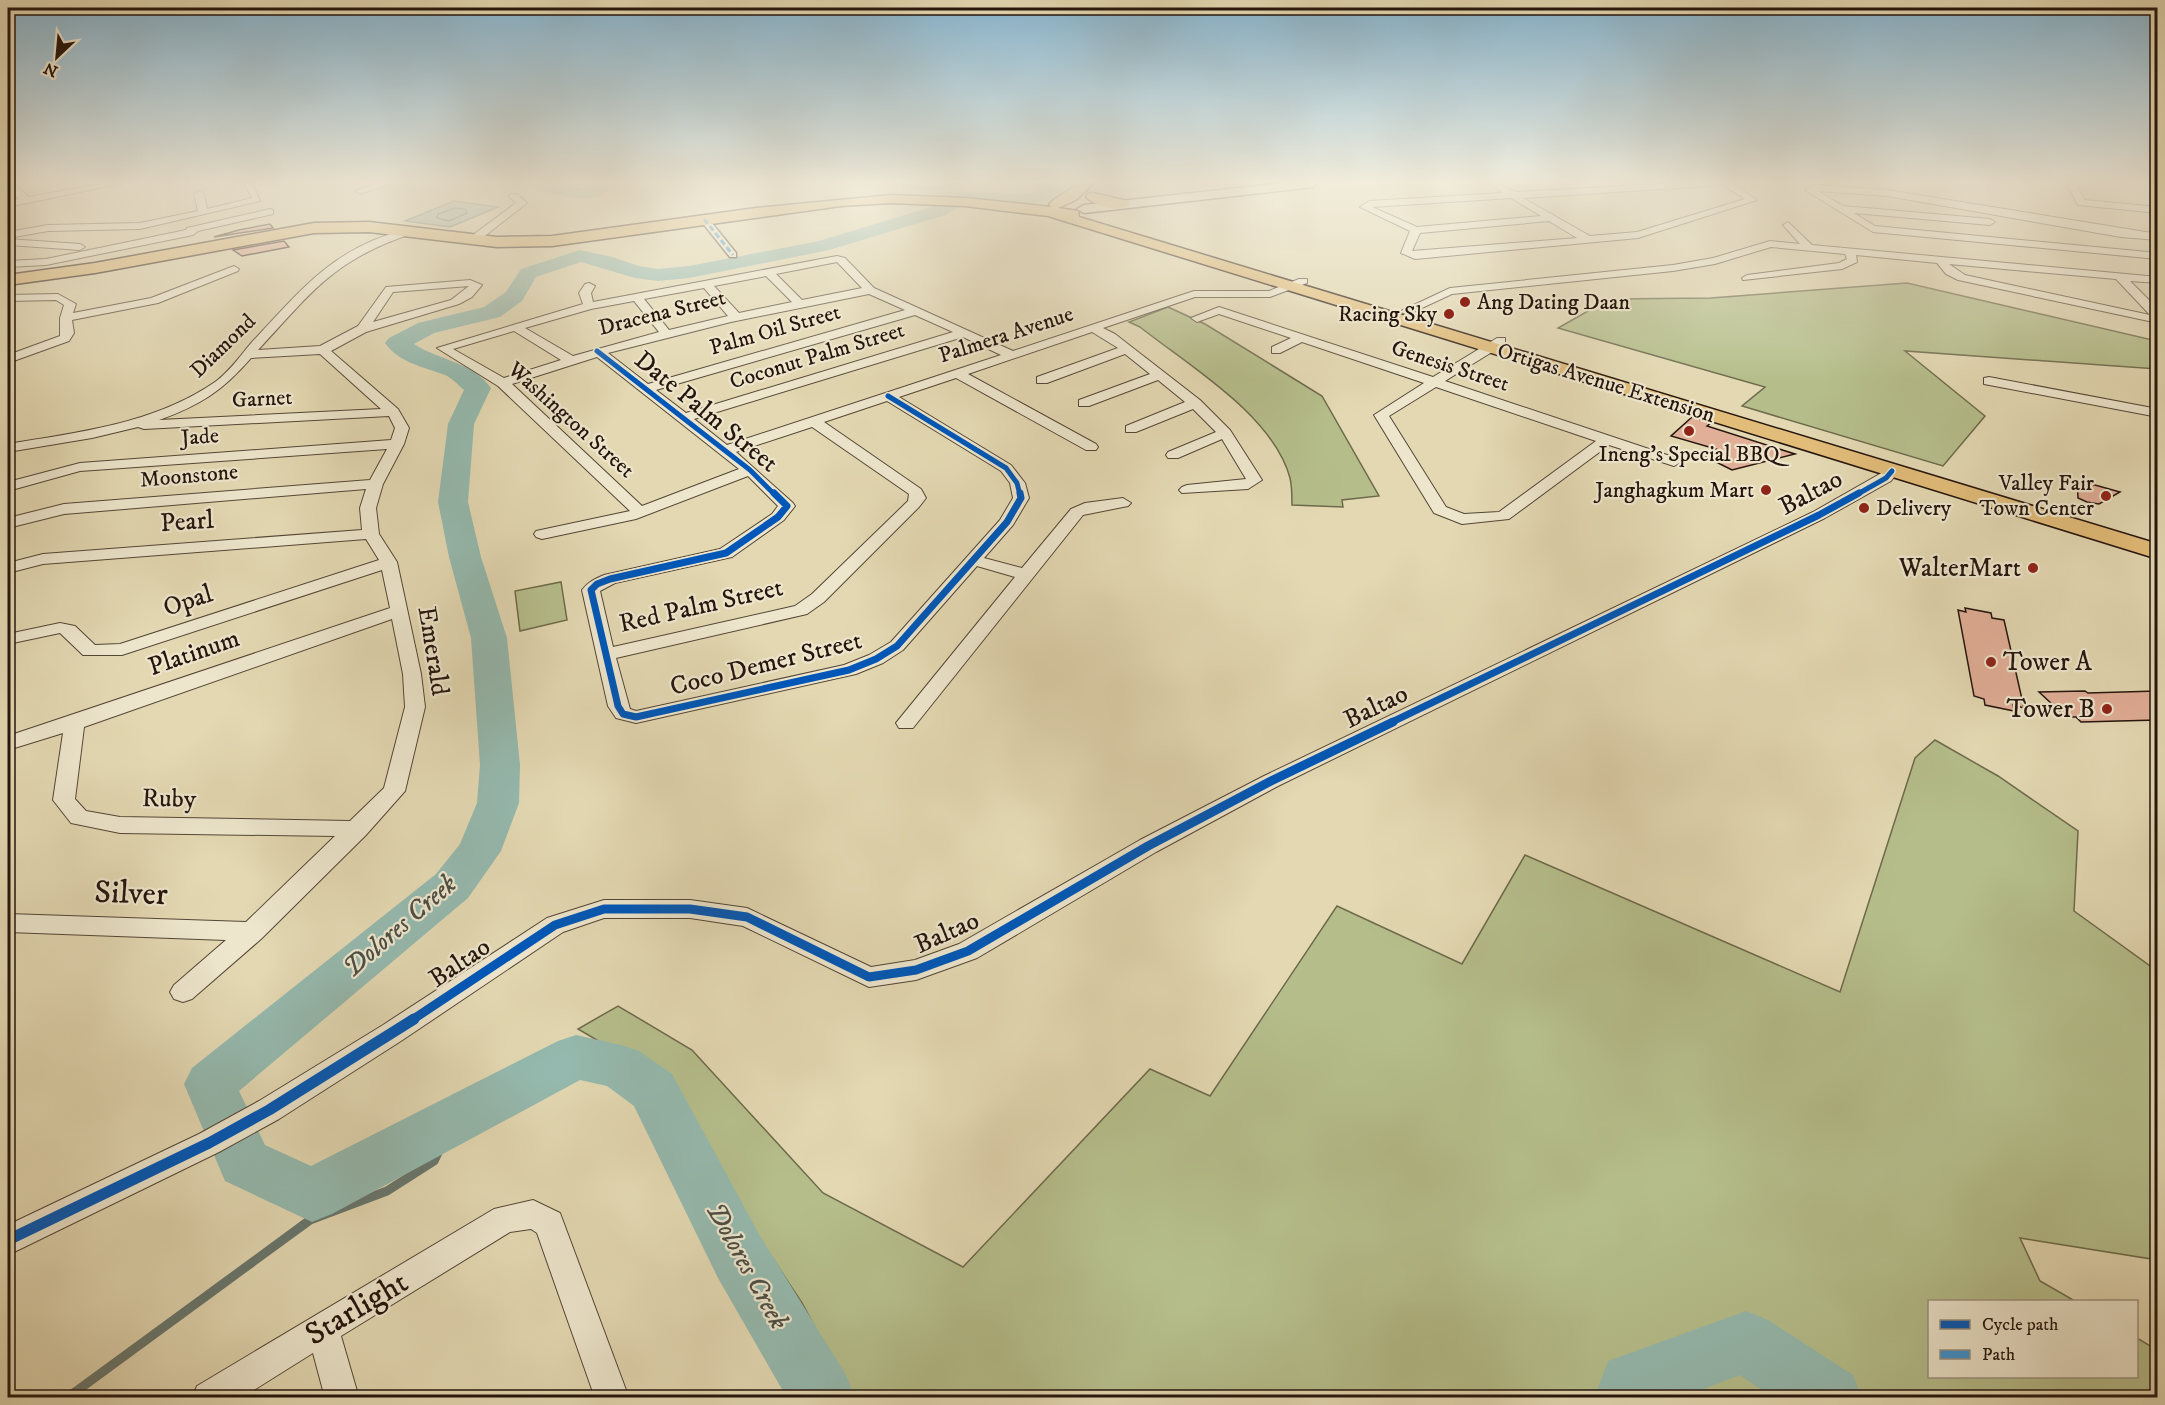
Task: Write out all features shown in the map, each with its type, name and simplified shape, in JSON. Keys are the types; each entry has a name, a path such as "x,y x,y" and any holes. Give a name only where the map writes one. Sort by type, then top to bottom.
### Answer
{"main road":[{"path":"8,280 94,268 193,249"},
{"name":"Ortigas Avenue Extension","path":"1182,249 1896,466 2157,552"},
{"name":"Ortigas Avenue Extension","path":"1193,249 1298,284 1405,312 1496,344"},
{"name":"Ortigas Avenue Extension","path":"1896,466 2157,538"}],"street":[{"path":"8,264 46,262 110,249"},
{"name":"Diamond","path":"8,448 134,425 204,396 222,383 333,264 361,249"},
{"path":"728,249 733,255"},
{"path":"1408,249 1406,253 1410,256 1492,249"},
{"path":"1405,312 1436,295 1450,291 1714,261 1752,249"},
{"path":"1834,249 2157,280"},
{"path":"2075,249 2157,256"},
{"path":"1739,274 1842,266 1853,260 1848,250"},
{"path":"1940,259 1950,272 1962,278 2060,300 2157,318"},
{"path":"514,327 589,306 636,296 766,271 841,260 870,290 1012,355"},
{"path":"1714,261 1766,290"},
{"path":"2032,268 2060,300"},
{"path":"66,318 154,301 234,269"},
{"path":"766,271 800,303"},
{"path":"2119,276 2157,318"},
{"path":"705,282 735,316"},
{"path":"247,355 323,350 362,329 455,302 468,295 476,285 470,283 404,286 390,289 362,329"},
{"name":"Palmera Avenue","path":"725,451 1194,294 1270,294 1298,284"},
{"path":"589,286 585,293 589,306"},
{"name":"Dracena Street","path":"503,382 569,359 665,333 735,316 870,290"},
{"path":"636,296 665,333"},
{"path":"8,298 58,297 67,300 70,304 66,318 68,333 61,341 8,359"},
{"name":"Genesis Street","path":"1197,318 1214,310 1674,462"},
{"name":"Palm Oil Street","path":"646,389 916,311"},
{"path":"514,327 569,359"},
{"name":"Washington Street","path":"514,327 448,346 443,350 503,382 640,512"},
{"path":"1093,328 1127,349 1195,403 1225,433 1254,480 1248,484 1187,490"},
{"name":"Coconut Palm Street","path":"684,418 963,333"},
{"path":"1276,350 1300,338"},
{"path":"1496,344 1381,415 1440,510 1458,518 1505,515 1606,440"},
{"path":"1042,380 1127,349"},
{"path":"323,350 393,412 402,428 397,444"},
{"name":"Date Palm Street","path":"597,351 750,470 787,506 784,512 726,553 597,584 591,590 618,706 623,714 636,717"},
{"path":"956,373 1091,447"},
{"path":"1084,404 1159,375"},
{"path":"1989,381 2157,413"},
{"name":"Coco Demer Street","path":"636,717 849,670 876,659 897,646 1007,522 1021,498 1017,483 1006,468 888,396"},
{"path":"1131,429 1195,403"},
{"name":"Garnet","path":"134,425 178,425 393,412"},
{"name":"Red Palm Street","path":"607,654 801,610 818,598 914,504 918,498 916,492 813,421"},
{"path":"1173,455 1225,433"},
{"name":"Emerald","path":"183,992 252,932 394,791 415,707 412,674 389,562 371,534 368,508 375,484 397,444"},
{"name":"Jade","path":"8,486 80,467 397,444"},
{"name":"Baltao","path":"8,1240 209,1143 269,1110 392,1033 555,925 604,909 690,909 747,917 869,977 916,970 968,951 1148,846 1271,781 1819,515 1886,478 1896,466"},
{"path":"542,534 640,512 750,470"},
{"name":"Moonstone","path":"8,523 64,508 375,484"},
{"path":"906,723 1077,512 1085,508 1123,503"},
{"name":"Pearl","path":"8,568 43,559 371,534"},
{"path":"972,560 1027,574"},
{"name":"Opal","path":"8,639 60,628 69,630 90,651 122,649 389,562"},
{"name":"Platinum","path":"8,743 74,723 398,611"},
{"name":"Ruby","path":"74,723 64,800 79,818 120,825 358,829"},
{"name":"Silver","path":"8,923 252,932"},
{"name":"Starlight","path":"208,1398 505,1219 533,1214 549,1223 612,1398"},
{"path":"323,1330 342,1398"}],"green space":[{"path":"1907,283 2157,341 2157,369 1905,351 1985,416 1943,466 1742,406 1765,387 1558,328 1609,299 1711,298"},
{"path":"1168,307 1205,324 1322,396 1379,496 1342,500 1343,507 1292,505 1290,478 1281,455 1266,433 1248,413 1205,375 1140,327 1129,322"},
{"path":"561,582 567,620 520,631 515,591"},
{"path":"1935,740 1998,776 2078,831 2074,911 2157,971 2158,1260 2020,1238 2040,1281 2073,1300 1928,1300 1928,1378 2138,1378 2138,1339 2157,1350 2157,1397 852,1397 802,1303 648,1070 578,1029 618,1006 692,1050 823,1193 963,1267 1150,1069 1210,1096 1337,906 1462,964 1525,855 1840,992 1915,758"}],"building":[{"path":"241,249 281,249 242,256 233,250"},
{"path":"1692,417 1711,423 1707,426 1795,454 1732,470 1706,457 1716,449 1671,436"},
{"path":"2077,480 2120,492 2099,504 2087,502 2078,498"},
{"name":"Tower A","path":"1965,608 1991,613 1992,618 2004,620 2024,708 2013,705 2014,711 1985,705 1984,699 1974,696 1958,610 1966,612"},
{"name":"Tower B","path":"2085,691 2088,693 2157,691 2157,720 2081,722 2076,717 2066,717 2039,692"}],"waterway":[{"name":"Dolores Creek","path":"809,249 689,272 658,275 635,272 605,261 580,256 528,273 514,296 492,312 426,328 397,343 421,359 456,371 478,388 461,424 453,502 465,557 489,638 500,765 498,803 479,851 452,886 210,1084 245,1163 312,1195 576,1057 621,1067 653,1090 739,1257 823,1398"},
{"path":"67,1398 310,1220 387,1191 434,1161 453,1121"},
{"name":"Dolores Creek","path":"1626,1398 1631,1384 1746,1342 1830,1398"}],"marked path":[{"path":"728,249 733,255"}],"cycle path":[{"path":"597,351 750,470 787,506 778,517 726,553 610,579 597,584 591,590 618,706 623,714 636,717 849,670 876,659 897,646 1007,522 1021,498 1017,483 1006,468 888,396"},
{"path":"8,1240 209,1143 269,1110 392,1033 555,925 604,909 690,909 747,917 869,977 916,970 968,951 1148,846 1271,781 1819,515 1886,478 1892,471"}],"place":[{"name":"Ang Dating Daan","path":"1465,302"},
{"name":"Racing Sky","path":"1449,314"},
{"name":"Ineng's Special BBQ","path":"1689,431"},
{"name":"Janghagkum Mart","path":"1766,490"},
{"name":"Valley Fair Town Center","path":"2106,496"},
{"name":"Delivery","path":"1864,508"},
{"name":"WalterMart","path":"2033,568"},
{"name":"Tower A","path":"1991,662"},
{"name":"Tower B","path":"2107,709"}]}
